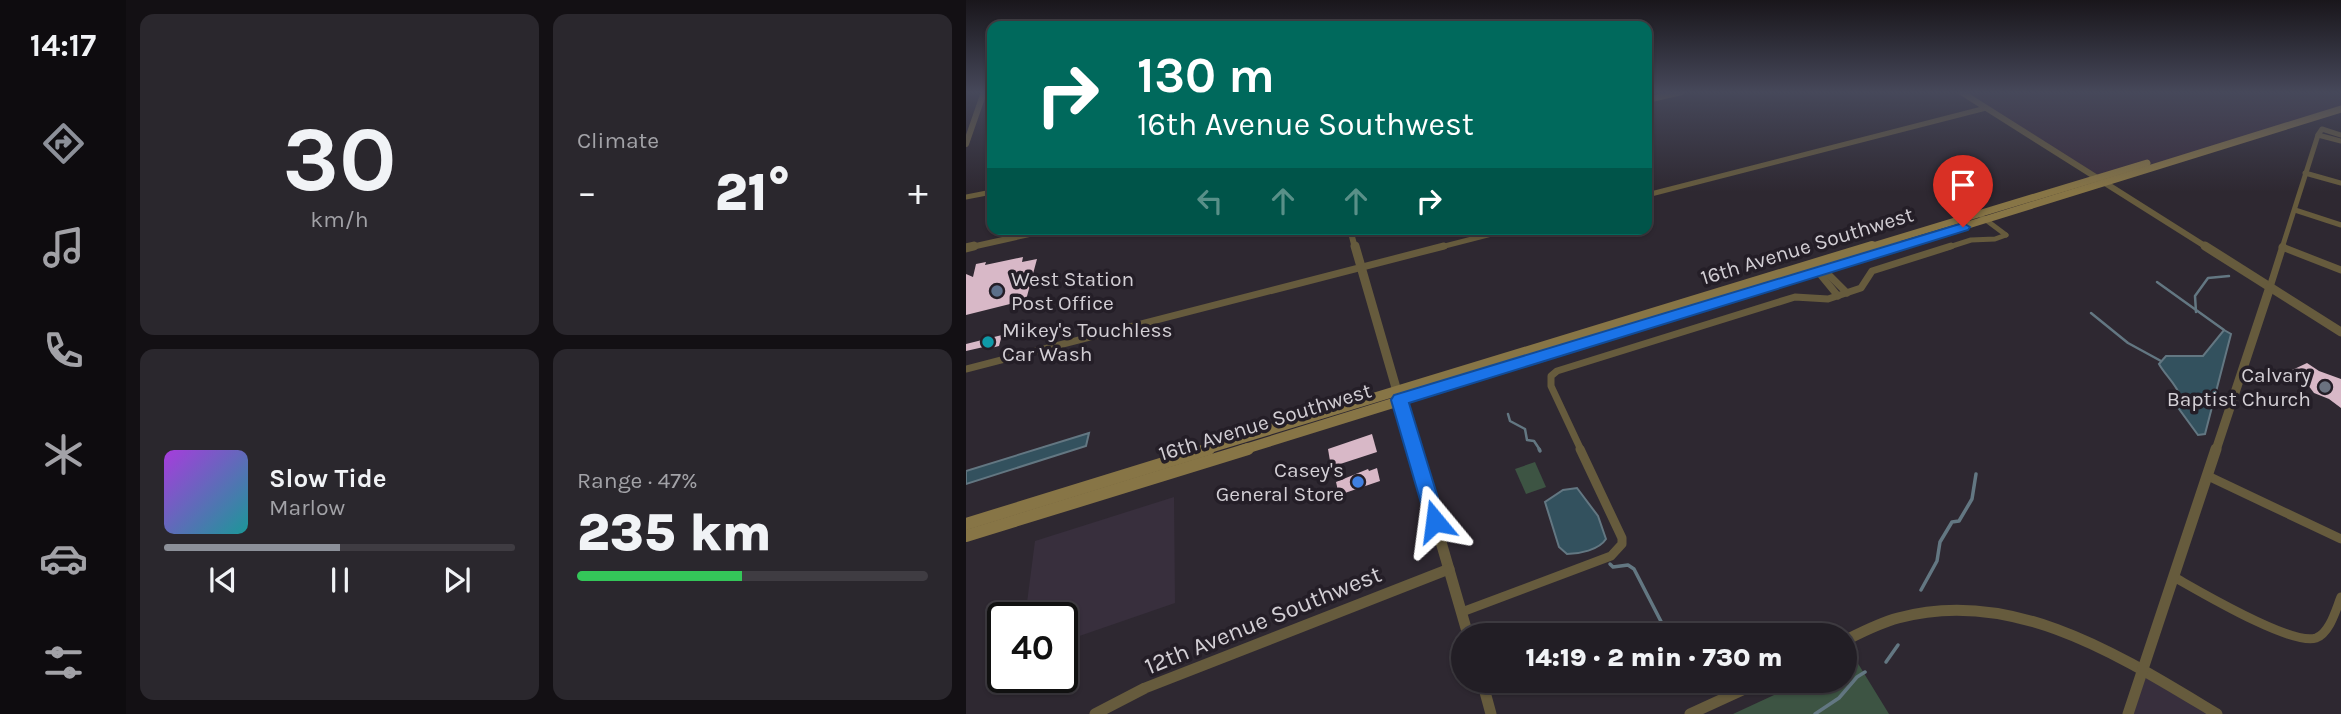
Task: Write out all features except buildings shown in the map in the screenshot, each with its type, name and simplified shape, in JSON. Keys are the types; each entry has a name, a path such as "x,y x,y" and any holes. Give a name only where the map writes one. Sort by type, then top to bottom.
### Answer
{"main road":[{"name":"16th Avenue Southwest","path":"966,524 2290,125"},
{"name":"16th Avenue Southwest","path":"966,537 1169,473 1398,395"},
{"path":"1169,473 1178,465 1229,449 1241,439"}],"street":[{"path":"1652,194 1919,125"},
{"path":"2013,125 2341,332"},
{"path":"2320,132 2341,135"},
{"path":"2320,132 2341,141"},
{"path":"2128,714 2320,132"},
{"path":"2305,173 2341,183"},
{"path":"966,197 987,193"},
{"path":"2295,211 2341,225"},
{"path":"1462,612 1611,556 1622,544 1622,538 1550,386 1551,376 1557,371 1795,297 1828,299 1838,296 1861,288 1872,271 1971,240 2006,235 1982,217"},
{"path":"966,248 1025,235"},
{"path":"1352,235 1465,623"},
{"path":"966,369 1488,235"},
{"path":"2282,247 2341,270"},
{"path":"1818,269 1847,293"},
{"path":"1818,269 1838,296"},
{"path":"2208,476 2341,539"},
{"name":"12th Avenue Southwest","path":"1095,714 1145,688 1449,569"},
{"path":"2174,577 2268,626 2306,640 2318,638 2326,629 2341,597"},
{"path":"1857,635 1906,615 1960,608 1987,611 2060,628 2144,670 2217,714"},
{"path":"1486,693 1492,714"},
{"path":"1690,714 1736,693"}],"shaded area":[{"path":"2014,125 2289,125 2105,183"},
{"path":"1174,497 1175,603 1078,636 1078,602 1027,602 1035,541"},
{"path":"2143,670 2217,714 2128,714"}],"green space":[{"path":"1535,462 1546,487 1526,494 1515,469"},
{"path":"1857,662 1889,714 1733,714 1778,693 1857,693"}],"water":[{"path":"2224,330 2231,334 2205,434 2198,435 2174,402 2180,396 2159,364 2166,356 2203,356"},
{"path":"1089,433 1086,446 966,484 966,471"},
{"path":"1577,488 1598,516 1606,539 1594,549 1567,554 1559,547 1545,502 1563,490"}],"waterway":[{"path":"2196,310 2195,296 2208,278 2229,276"},
{"path":"2157,282 2196,310"},
{"path":"2196,310 2224,330"},
{"path":"2091,313 2128,343 2161,361"},
{"path":"1508,414 1510,421 1525,429 1527,440 1534,441 1540,450"},
{"path":"1921,590 1937,561 1940,542 1952,522 1959,521 1972,499 1976,474"},
{"path":"1610,564 1613,567 1628,565 1634,569 1662,623"},
{"path":"1886,662 1898,645"},
{"path":"1815,714 1839,698 1857,677 1865,672"}],"place":[{"name":"West Station Post Office","path":"997,291"},
{"name":"Mikey's Touchless Car Wash","path":"988,342"},
{"name":"Calvary Baptist Church","path":"2325,387"},
{"name":"Casey's General Store","path":"1358,482"}],"route":[{"path":"1435,521 1399,400 1963,227"}]}
